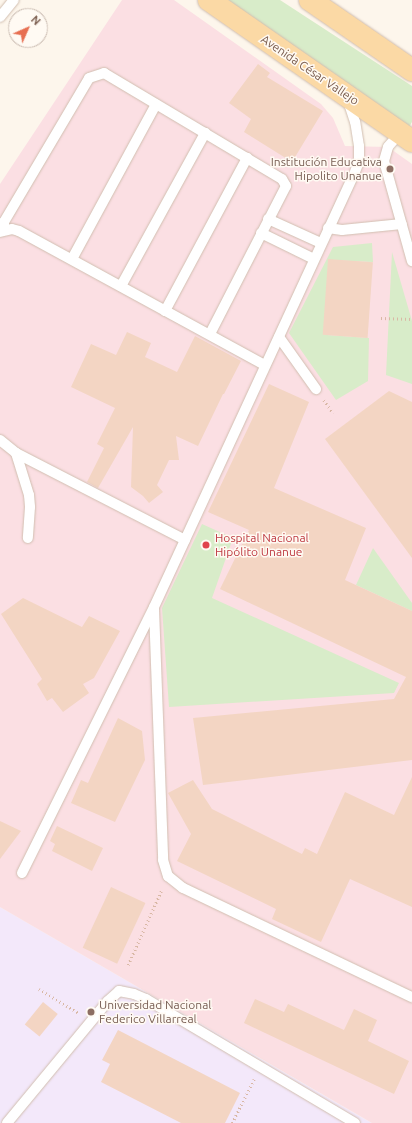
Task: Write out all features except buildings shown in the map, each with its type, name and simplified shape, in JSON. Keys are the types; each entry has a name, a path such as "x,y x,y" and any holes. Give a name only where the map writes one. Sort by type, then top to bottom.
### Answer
{"main road":[{"name":"Avenida César Vallejo","path":"209,0 406,137"},
{"path":"310,0 412,70"}],"lane":[{"path":"0,17 14,0"},
{"path":"210,334 286,186 282,179 104,73 89,78 4,222 2,231 12,229 19,231 265,365"},
{"path":"22,873 154,608 359,161 359,146 355,122 346,94"},
{"path":"72,259 156,104"},
{"path":"121,286 206,133"},
{"path":"406,137 388,147 384,160 412,261"},
{"path":"165,311 246,158"},
{"path":"268,219 321,243"},
{"path":"328,228 342,230 402,224"},
{"path":"261,233 314,259"},
{"path":"278,337 316,389"},
{"path":"0,440 16,453 185,540"},
{"path":"16,453 29,495 30,507 28,538"},
{"path":"154,608 163,860 168,876 183,888 412,997"},
{"path":"7,1123 92,1020 119,991 134,994 146,999 355,1123"}],"path":[{"path":"381,318 412,318"},
{"path":"128,965 168,876"},
{"path":"39,989 92,1020"},
{"path":"232,1123 260,1066"}],"shaded area":[{"name":"Hospital Nacional Hipólito Unanue","path":"122,0 174,0 321,104 333,118 345,146 388,147 412,164 412,1123 372,1123 0,907 0,184"},
{"name":"Universidad Nacional Federico Villarreal","path":"0,907 363,1118 372,1123 0,1123"}],"green space":[{"path":"217,0 280,0 412,86 412,122 409,127"},
{"path":"372,243 373,262 328,260 327,335 369,338 368,381 336,400 289,333 333,247"},
{"path":"392,252 412,321 412,384 386,375"},
{"path":"202,524 233,538 212,598 399,683 394,693 169,707 162,608"},
{"path":"373,548 412,603 412,611 356,585"}],"place":[{"name":"Institución Educativa Hipolito Unanue","path":"390,169"},
{"name":"Hospital Nacional Hipólito Unanue","path":"206,545"},
{"name":"Universidad Nacional Federico Villarreal","path":"91,1012"}]}
